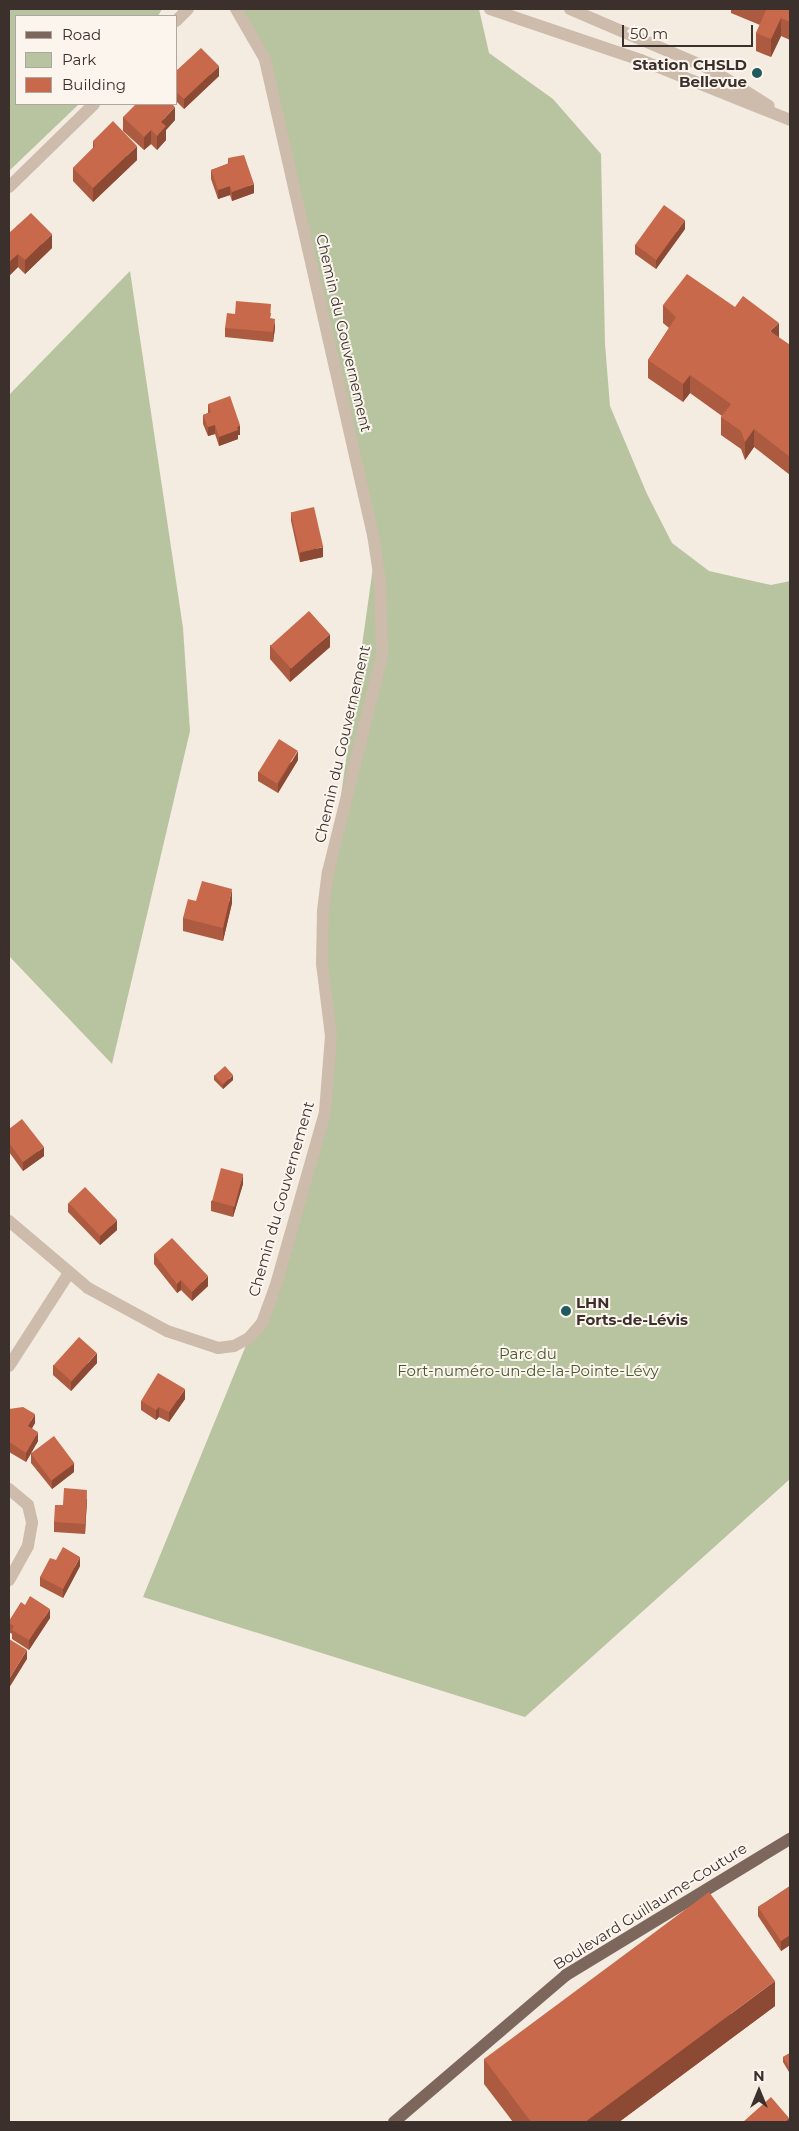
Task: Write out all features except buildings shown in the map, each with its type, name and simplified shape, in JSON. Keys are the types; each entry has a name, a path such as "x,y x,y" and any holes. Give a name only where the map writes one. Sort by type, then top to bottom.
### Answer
{"main road":[{"name":"Boulevard Guillaume-Couture","path":"394,2122 566,1975 790,1839"}],"street":[{"path":"178,19 188,9"},
{"name":"Chemin du Gouvernement","path":"69,1272 88,1288 167,1331 218,1348 234,1346 249,1338 262,1323 275,1288 325,1112 331,1036 322,964 323,912 328,872 382,655 380,580 354,448 265,59 236,9"},
{"path":"490,9 640,60 790,119"},
{"path":"570,9 712,70 790,119"},
{"path":"9,187 93,105"},
{"path":"9,1221 69,1272 9,1366"},
{"path":"9,1489 28,1505 32,1524 28,1546 9,1580"}],"green space":[{"path":"9,9 162,9 159,15 15,15 15,105 78,105 9,171"},
{"name":"Parc du Fort-numéro-un-de-la-Pointe-Lévy","path":"236,9 479,9 489,53 553,99 601,154 605,344 610,406 647,494 672,543 709,571 771,585 790,581 790,1479 525,1717 143,1597 249,1338 262,1323 329,1079 322,964 338,817 374,560 264,66"},
{"path":"130,271 183,628 190,731 112,1064 9,956 9,395"}],"place":[{"name":"Station CHSLD Bellevue","path":"757,73"},
{"name":"LHN Forts-de-Lévis","path":"566,1311"}]}
